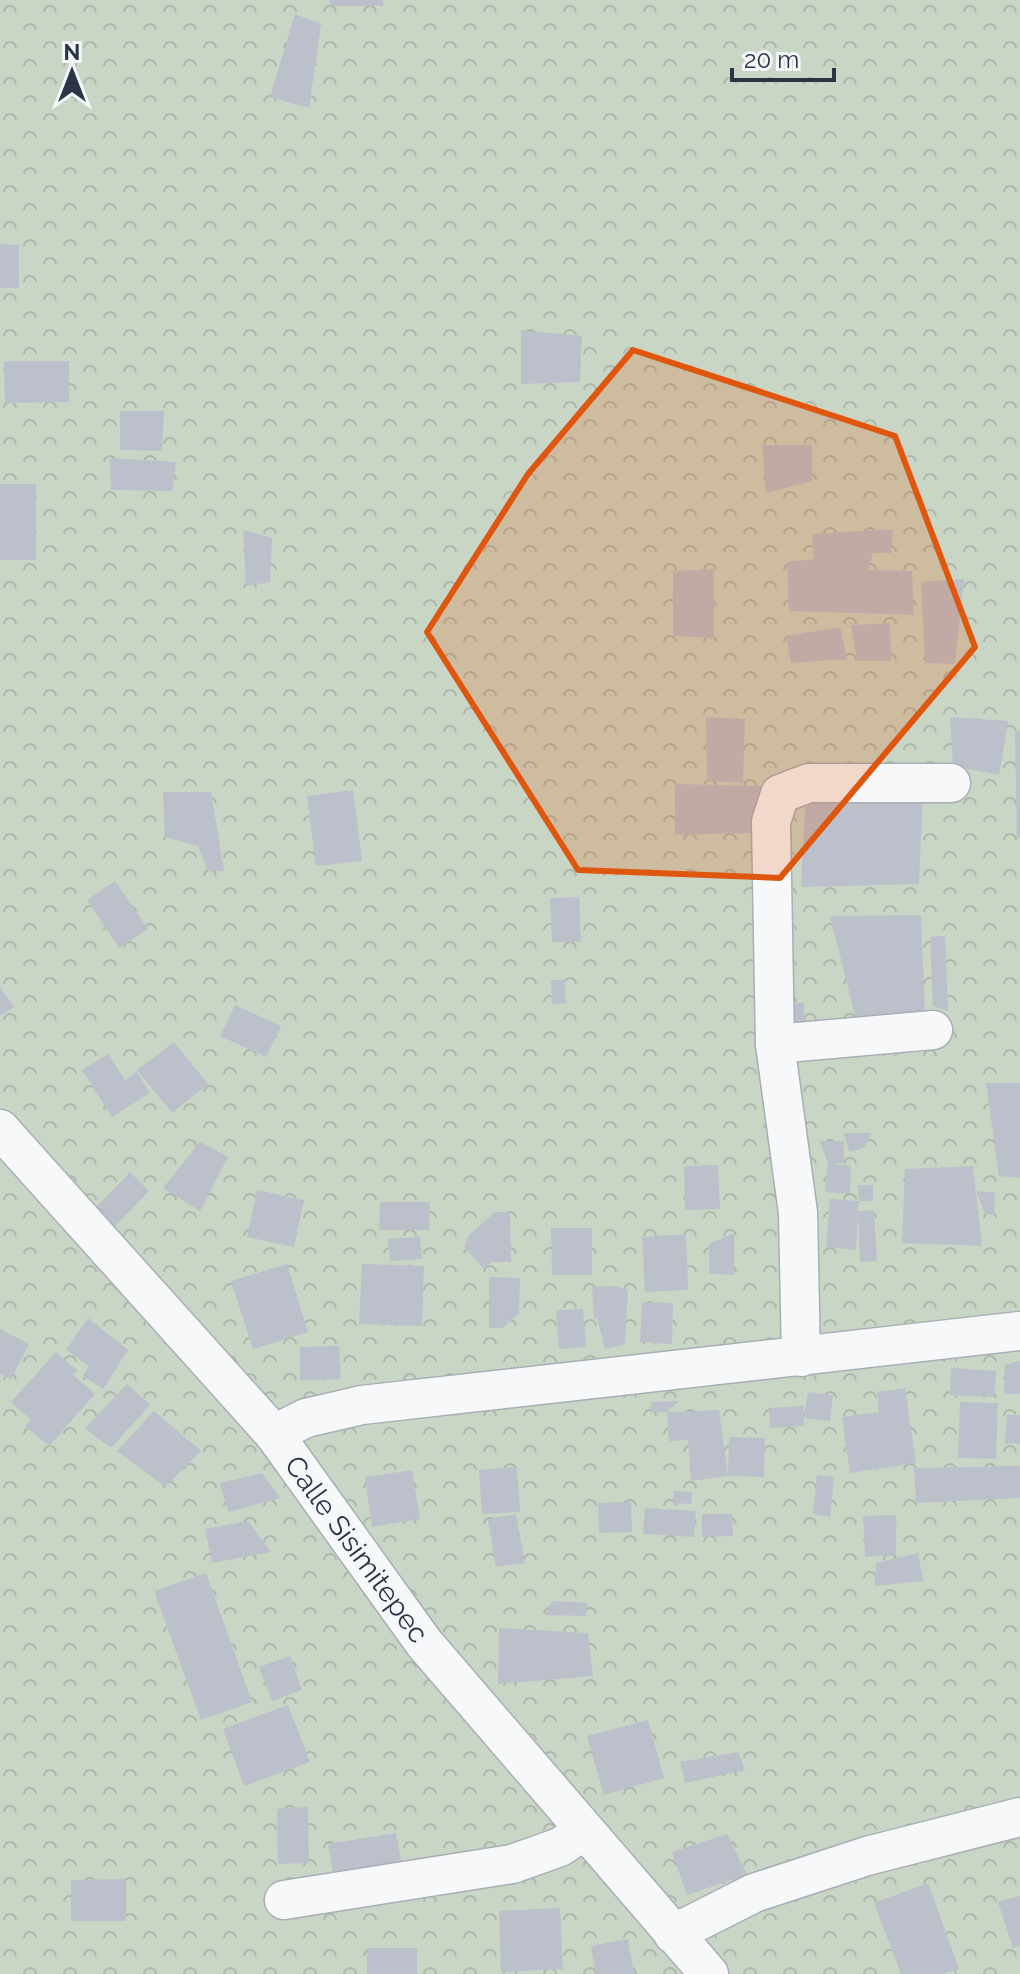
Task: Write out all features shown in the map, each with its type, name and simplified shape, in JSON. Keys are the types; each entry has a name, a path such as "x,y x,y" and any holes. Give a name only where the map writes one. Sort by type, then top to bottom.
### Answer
{"street":[{"path":"801,1357 798,1213 775,1044 771,822 780,794 809,783 951,783"},
{"path":"775,1044 933,1030"},
{"name":"Calle Sisimitepec","path":"0,1129 274,1434 424,1643 709,1974"},
{"path":"274,1434 306,1418 362,1405 1020,1331"},
{"path":"673,1934 754,1893 867,1856 1020,1817"},
{"path":"284,1900 512,1864 560,1847 584,1831"}],"highlighted area":[{"path":"633,350 895,436 975,647 780,878 578,870 427,632 528,474"}],"green space":[{"path":"0,0 1020,0 1020,1974 0,1974"}],"building":[{"path":"330,0 383,0 383,6 330,6"},
{"path":"295,14 321,24 309,108 270,97"},
{"path":"0,244 19,245 19,288 0,288"},
{"path":"521,330 582,336 580,382 521,384"},
{"path":"4,361 69,361 69,402 5,403"},
{"path":"120,411 164,411 162,451 120,450"},
{"path":"762,445 812,445 812,481 766,493"},
{"path":"110,458 176,462 172,491 111,490"},
{"path":"0,484 36,484 36,560 0,560"},
{"path":"893,529 891,553 873,553 868,570 912,571 914,615 789,611 787,562 814,559 812,534"},
{"path":"243,530 272,538 270,582 246,586"},
{"path":"714,569 714,638 673,636 673,571"},
{"path":"964,579 955,664 925,663 921,582"},
{"path":"890,623 891,661 857,661 851,625"},
{"path":"840,627 847,659 791,663 786,636"},
{"path":"706,717 745,719 743,783 707,781"},
{"path":"950,717 1008,721 999,775 953,766"},
{"path":"1015,730 1020,731 1020,838 1017,839"},
{"path":"675,784 764,786 752,833 675,835"},
{"path":"353,790 362,861 316,866 307,796"},
{"path":"163,792 211,792 224,871 208,871 198,846 165,837"},
{"path":"923,792 919,884 801,887 806,793"},
{"path":"115,881 148,929 119,948 87,900"},
{"path":"579,897 581,942 552,942 550,898"},
{"path":"921,915 925,1013 856,1019 830,916"},
{"path":"945,936 948,1011 933,1006 930,937"},
{"path":"551,980 565,980 566,1003 552,1004"},
{"path":"0,987 14,1007 0,1016"},
{"path":"786,1003 804,1003 804,1028 786,1029"},
{"path":"235,1005 281,1026 266,1057 220,1036"},
{"path":"174,1042 208,1084 172,1113 137,1070"},
{"path":"108,1054 125,1080 137,1072 150,1093 112,1117 82,1070"},
{"path":"986,1083 1020,1083 1020,1178 999,1176"},
{"path":"844,1133 872,1133 864,1148 849,1152"},
{"path":"820,1141 844,1141 844,1163 830,1164 851,1166 850,1194 825,1192 828,1164"},
{"path":"200,1142 228,1157 200,1211 163,1188"},
{"path":"718,1165 720,1209 685,1210 684,1166"},
{"path":"973,1166 982,1246 902,1243 905,1169"},
{"path":"130,1172 149,1191 112,1229 93,1211"},
{"path":"858,1185 873,1185 873,1201 859,1201"},
{"path":"257,1190 304,1200 294,1247 247,1237"},
{"path":"976,1191 995,1193 994,1215 985,1214"},
{"path":"830,1199 859,1201 857,1211 874,1210 877,1261 860,1262 858,1215 856,1250 826,1247"},
{"path":"380,1202 430,1202 429,1230 379,1230"},
{"path":"495,1212 510,1212 511,1262 491,1262 484,1269 464,1247 469,1235"},
{"path":"551,1228 592,1228 592,1275 552,1275"},
{"path":"734,1233 734,1275 709,1274 709,1244"},
{"path":"686,1234 688,1290 645,1292 642,1237"},
{"path":"420,1237 422,1259 390,1261 388,1239"},
{"path":"287,1264 308,1332 253,1349 231,1281"},
{"path":"362,1264 424,1266 422,1326 359,1324"},
{"path":"489,1277 520,1278 519,1314 502,1328 489,1328"},
{"path":"616,1286 628,1290 625,1344 605,1349 597,1317 594,1320 592,1287"},
{"path":"642,1302 673,1303 672,1344 640,1342"},
{"path":"583,1309 586,1347 559,1349 556,1310"},
{"path":"88,1318 128,1350 103,1389 83,1376 89,1366 66,1350"},
{"path":"0,1329 29,1344 11,1380 0,1374"},
{"path":"339,1346 341,1379 300,1380 300,1347"},
{"path":"56,1352 78,1371 72,1374 95,1394 49,1446 25,1426 31,1420 11,1402"},
{"path":"1020,1361 1020,1394 1004,1394 1005,1365"},
{"path":"951,1368 996,1371 994,1397 950,1395"},
{"path":"127,1384 150,1405 111,1448 85,1428"},
{"path":"905,1388 916,1463 850,1473 842,1417 879,1412 877,1392"},
{"path":"808,1392 833,1395 830,1421 804,1418"},
{"path":"679,1401 667,1412 651,1413 651,1402"},
{"path":"960,1402 998,1403 996,1459 958,1458"},
{"path":"803,1406 804,1426 770,1428 769,1408"},
{"path":"719,1410 728,1476 691,1481 688,1440 669,1441 667,1412"},
{"path":"154,1411 201,1451 165,1487 117,1451"},
{"path":"1007,1415 1020,1415 1020,1444 1005,1443"},
{"path":"729,1437 765,1438 764,1477 728,1476"},
{"path":"1020,1466 1020,1498 916,1503 914,1468"},
{"path":"517,1467 520,1512 482,1514 479,1470"},
{"path":"412,1470 420,1519 372,1527 365,1477"},
{"path":"262,1473 280,1498 228,1512 220,1483"},
{"path":"817,1475 834,1477 830,1517 813,1514"},
{"path":"674,1491 692,1492 691,1504 673,1503"},
{"path":"631,1502 632,1532 599,1533 598,1503"},
{"path":"645,1508 696,1511 694,1537 643,1534"},
{"path":"516,1514 525,1563 496,1567 488,1519"},
{"path":"702,1514 732,1514 733,1536 702,1537"},
{"path":"896,1515 896,1555 865,1557 863,1516"},
{"path":"248,1521 271,1552 212,1563 205,1529"},
{"path":"918,1553 923,1581 875,1586 876,1563"},
{"path":"206,1573 252,1702 201,1720 154,1591"},
{"path":"553,1601 587,1603 586,1616 545,1615"},
{"path":"499,1628 588,1633 593,1676 498,1684"},
{"path":"290,1656 302,1690 272,1701 259,1667"},
{"path":"288,1705 310,1762 244,1786 223,1729"},
{"path":"648,1720 664,1778 604,1795 587,1736"},
{"path":"738,1752 745,1770 685,1783 680,1762"},
{"path":"308,1807 309,1863 278,1864 277,1809"},
{"path":"396,1833 402,1867 334,1878 328,1844"},
{"path":"727,1834 747,1875 687,1895 672,1852"},
{"path":"126,1879 126,1921 71,1921 71,1880"},
{"path":"928,1883 959,1969 944,1974 901,1974 874,1903"},
{"path":"1020,1896 1020,1946 1013,1948 998,1902"},
{"path":"560,1908 563,1969 501,1972 499,1911"},
{"path":"628,1939 634,1974 596,1974 591,1946"},
{"path":"367,1948 417,1948 417,1974 367,1974"}]}
